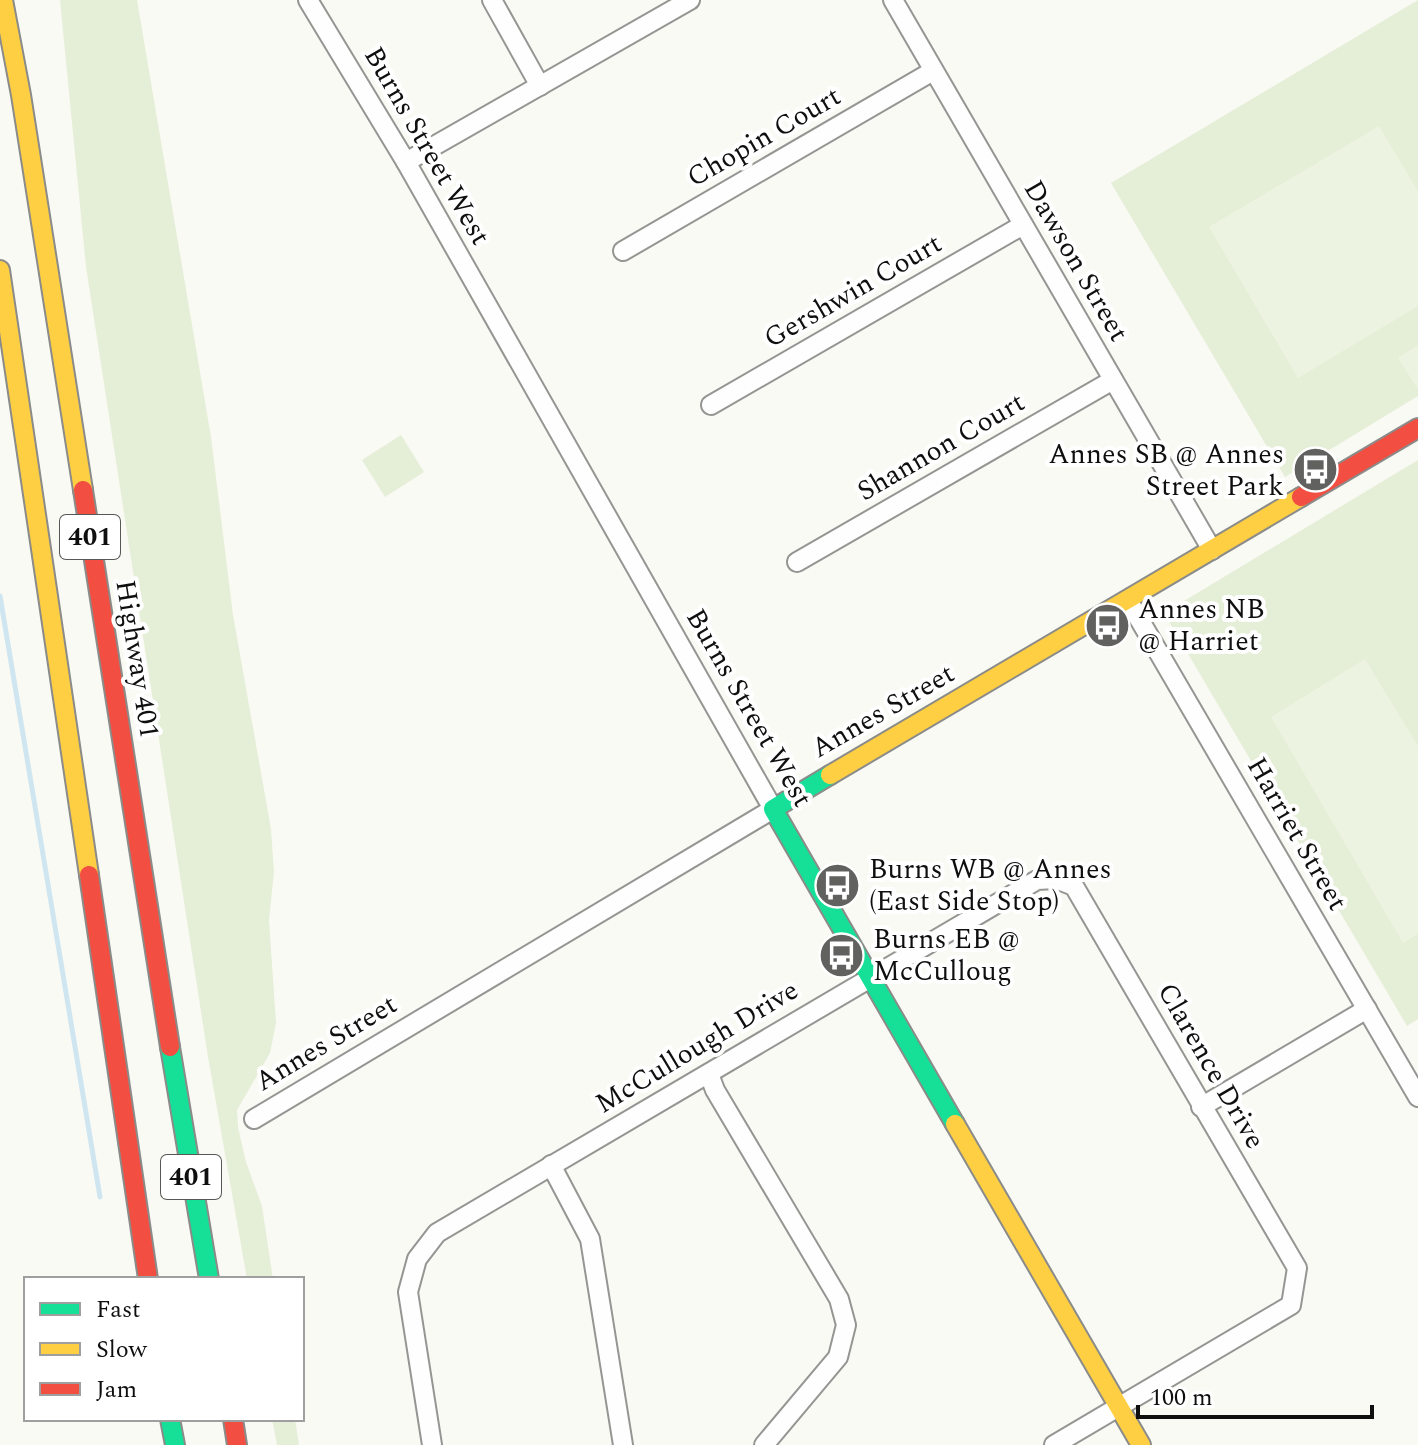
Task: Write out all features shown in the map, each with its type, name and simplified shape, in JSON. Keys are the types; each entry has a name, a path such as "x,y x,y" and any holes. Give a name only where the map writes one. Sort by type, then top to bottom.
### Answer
{"main road":[{"name":"Highway 401","path":"3,0 209,1277"},
{"name":"401","path":"0,270 148,1277"},
{"name":"Annes Street","path":"773,809 1418,428"},
{"name":"Burns Street West","path":"773,809 1141,1445"},
{"path":"170,1421 175,1445"},
{"path":"233,1421 237,1445"}],"street":[{"name":"Burns Street West","path":"308,0 406,162 773,809"},
{"path":"492,0 540,86"},
{"path":"406,162 690,0"},
{"name":"Dawson Street","path":"893,0 1212,550"},
{"name":"Chopin Court","path":"623,251 933,71"},
{"name":"Gershwin Court","path":"711,405 1023,225"},
{"name":"Shannon Court","path":"797,562 1113,380"},
{"name":"Harriet Street","path":"1128,600 1418,1097"},
{"name":"Annes Street","path":"254,1119 773,809"},
{"name":"Clarence Drive","path":"871,976 1037,880 1056,879 1074,886 1297,1268 1291,1305 1119,1407"},
{"name":"McCullough Drive","path":"432,1445 408,1292 417,1259 437,1233 871,976"},
{"path":"1201,1107 1367,1009"},
{"path":"709,1074 715,1090 839,1299 846,1325 838,1357 764,1445"},
{"path":"551,1165 590,1239 623,1445"},
{"path":"1054,1445 1119,1407"}],"green space":[{"path":"60,0 137,0 211,437 233,615 271,829 274,872 269,920 276,1023 270,1053 237,1110 246,1162 262,1206 273,1277 247,1277 208,1057 86,267"},
{"path":"1418,0 1418,396 1285,477 1111,183"},
{"path":"1379,126 1418,191 1418,306 1298,378 1209,227"},
{"path":"1418,345 1418,387 1417,388 1398,358"},
{"path":"401,435 424,472 385,497 362,460"},
{"path":"1418,460 1418,1019 1407,1026 1164,613"},
{"path":"1365,659 1418,746 1418,934 1403,943 1271,717"},
{"path":"272,1421 295,1421 299,1445 277,1445"}],"waterway":[{"path":"0,596 100,1197"}],"traffic: fast":[{"path":"830,775 773,809 955,1124"},
{"path":"170,1047 209,1277"},
{"path":"170,1421 175,1445"}],"traffic: slow":[{"path":"3,0 21,95 83,490"},
{"path":"0,270 89,875"},
{"path":"830,775 1301,497"},
{"path":"955,1124 1141,1445"}],"traffic: jam":[{"path":"1301,497 1418,428"},
{"path":"83,490 170,1047"},
{"path":"89,875 148,1277"},
{"path":"233,1421 237,1445"}],"place":[{"name":"Annes SB @ Annes Street Park","path":"1315,470"},
{"name":"Annes NB @ Harriet","path":"1107,625"},
{"name":"Burns WB @ Annes (East Side Stop)","path":"838,885"},
{"name":"Burns EB @ McCulloug","path":"842,955"}]}
